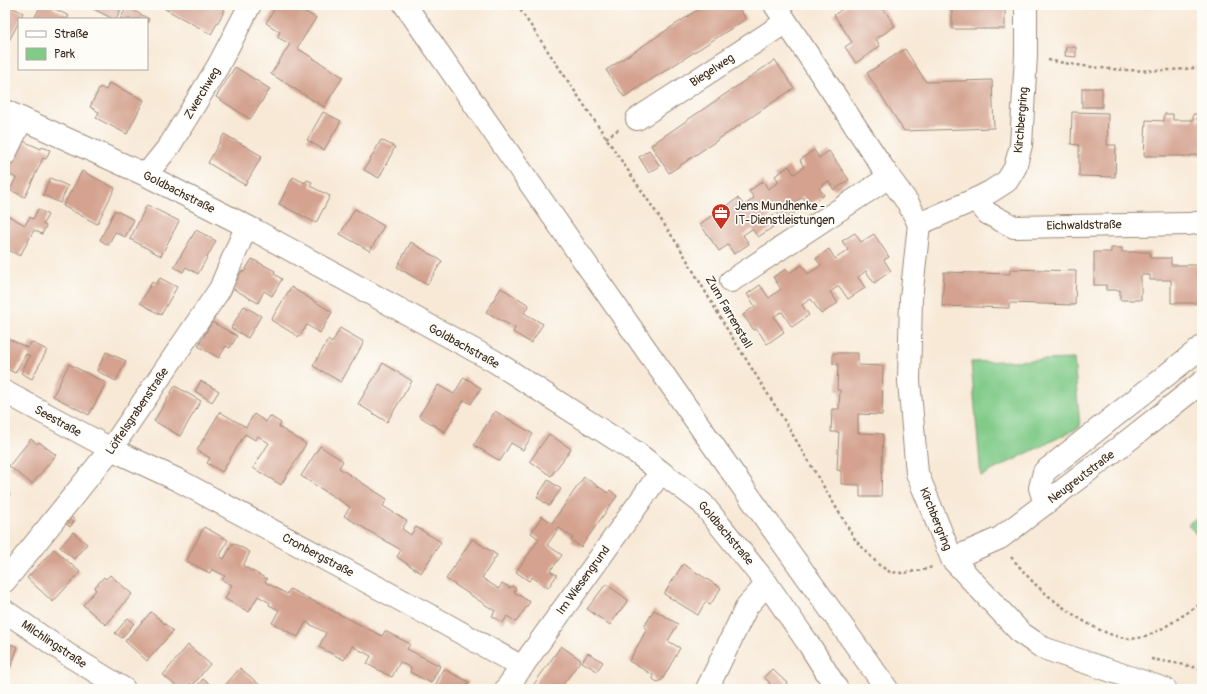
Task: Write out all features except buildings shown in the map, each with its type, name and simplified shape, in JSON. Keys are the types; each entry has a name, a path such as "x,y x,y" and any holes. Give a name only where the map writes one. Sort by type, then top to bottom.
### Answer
{"street":[{"name":"Zwerchweg","path":"146,176 170,145 218,66 250,5"},
{"path":"405,5 722,458 887,689"},
{"name":"Kirchbergring","path":"1026,5 1026,55 1021,145 1016,168 1007,181 976,199 918,224 911,299 909,381 918,473 952,558 1021,633 1043,648 1165,689"},
{"path":"780,13 889,177 908,203 918,224"},
{"name":"Biegelweg","path":"637,119 780,13"},
{"name":"Goldbachstraße","path":"13,115 146,176 246,227 494,361 637,453 702,503 767,584 838,689"},
{"path":"5,154 13,115"},
{"path":"731,281 889,177"},
{"name":"Eichwaldstraße","path":"976,199 987,213 1014,227 1189,224 1202,222"},
{"name":"Löffelsgrabenstraße","path":"5,581 111,450 220,289 246,227"},
{"path":"1045,504 1040,488 1044,472 1202,347"},
{"name":"Neugreutstraße","path":"952,558 996,540 1130,439 1202,382"},
{"name":"Seestraße","path":"5,392 111,450"},
{"name":"Cronbergstraße","path":"111,450 178,480 440,620 522,667"},
{"name":"Im Wiesengrund","path":"506,689 661,472"},
{"path":"706,689 747,606 767,584"},
{"name":"Milchlingstraße","path":"5,611 70,656 124,689"}],"path":[{"name":"Zum Farrenstall","path":"517,5 680,248 727,329 781,415 856,541 878,565 890,572 903,573 923,570 952,558"},
{"path":"1026,55 1073,65 1120,71 1175,71 1202,67"},
{"path":"996,540 1035,584 1063,608 1093,626 1115,636 1138,638 1163,628 1202,603"},
{"path":"1148,659 1202,669"}],"green space":[{"path":"1074,359 1080,427 981,476 971,362"},
{"path":"1202,514 1202,542 1188,524"}],"place":[{"name":"Jens Mundhenke - IT-Dienstleistungen","path":"721,230"}]}
